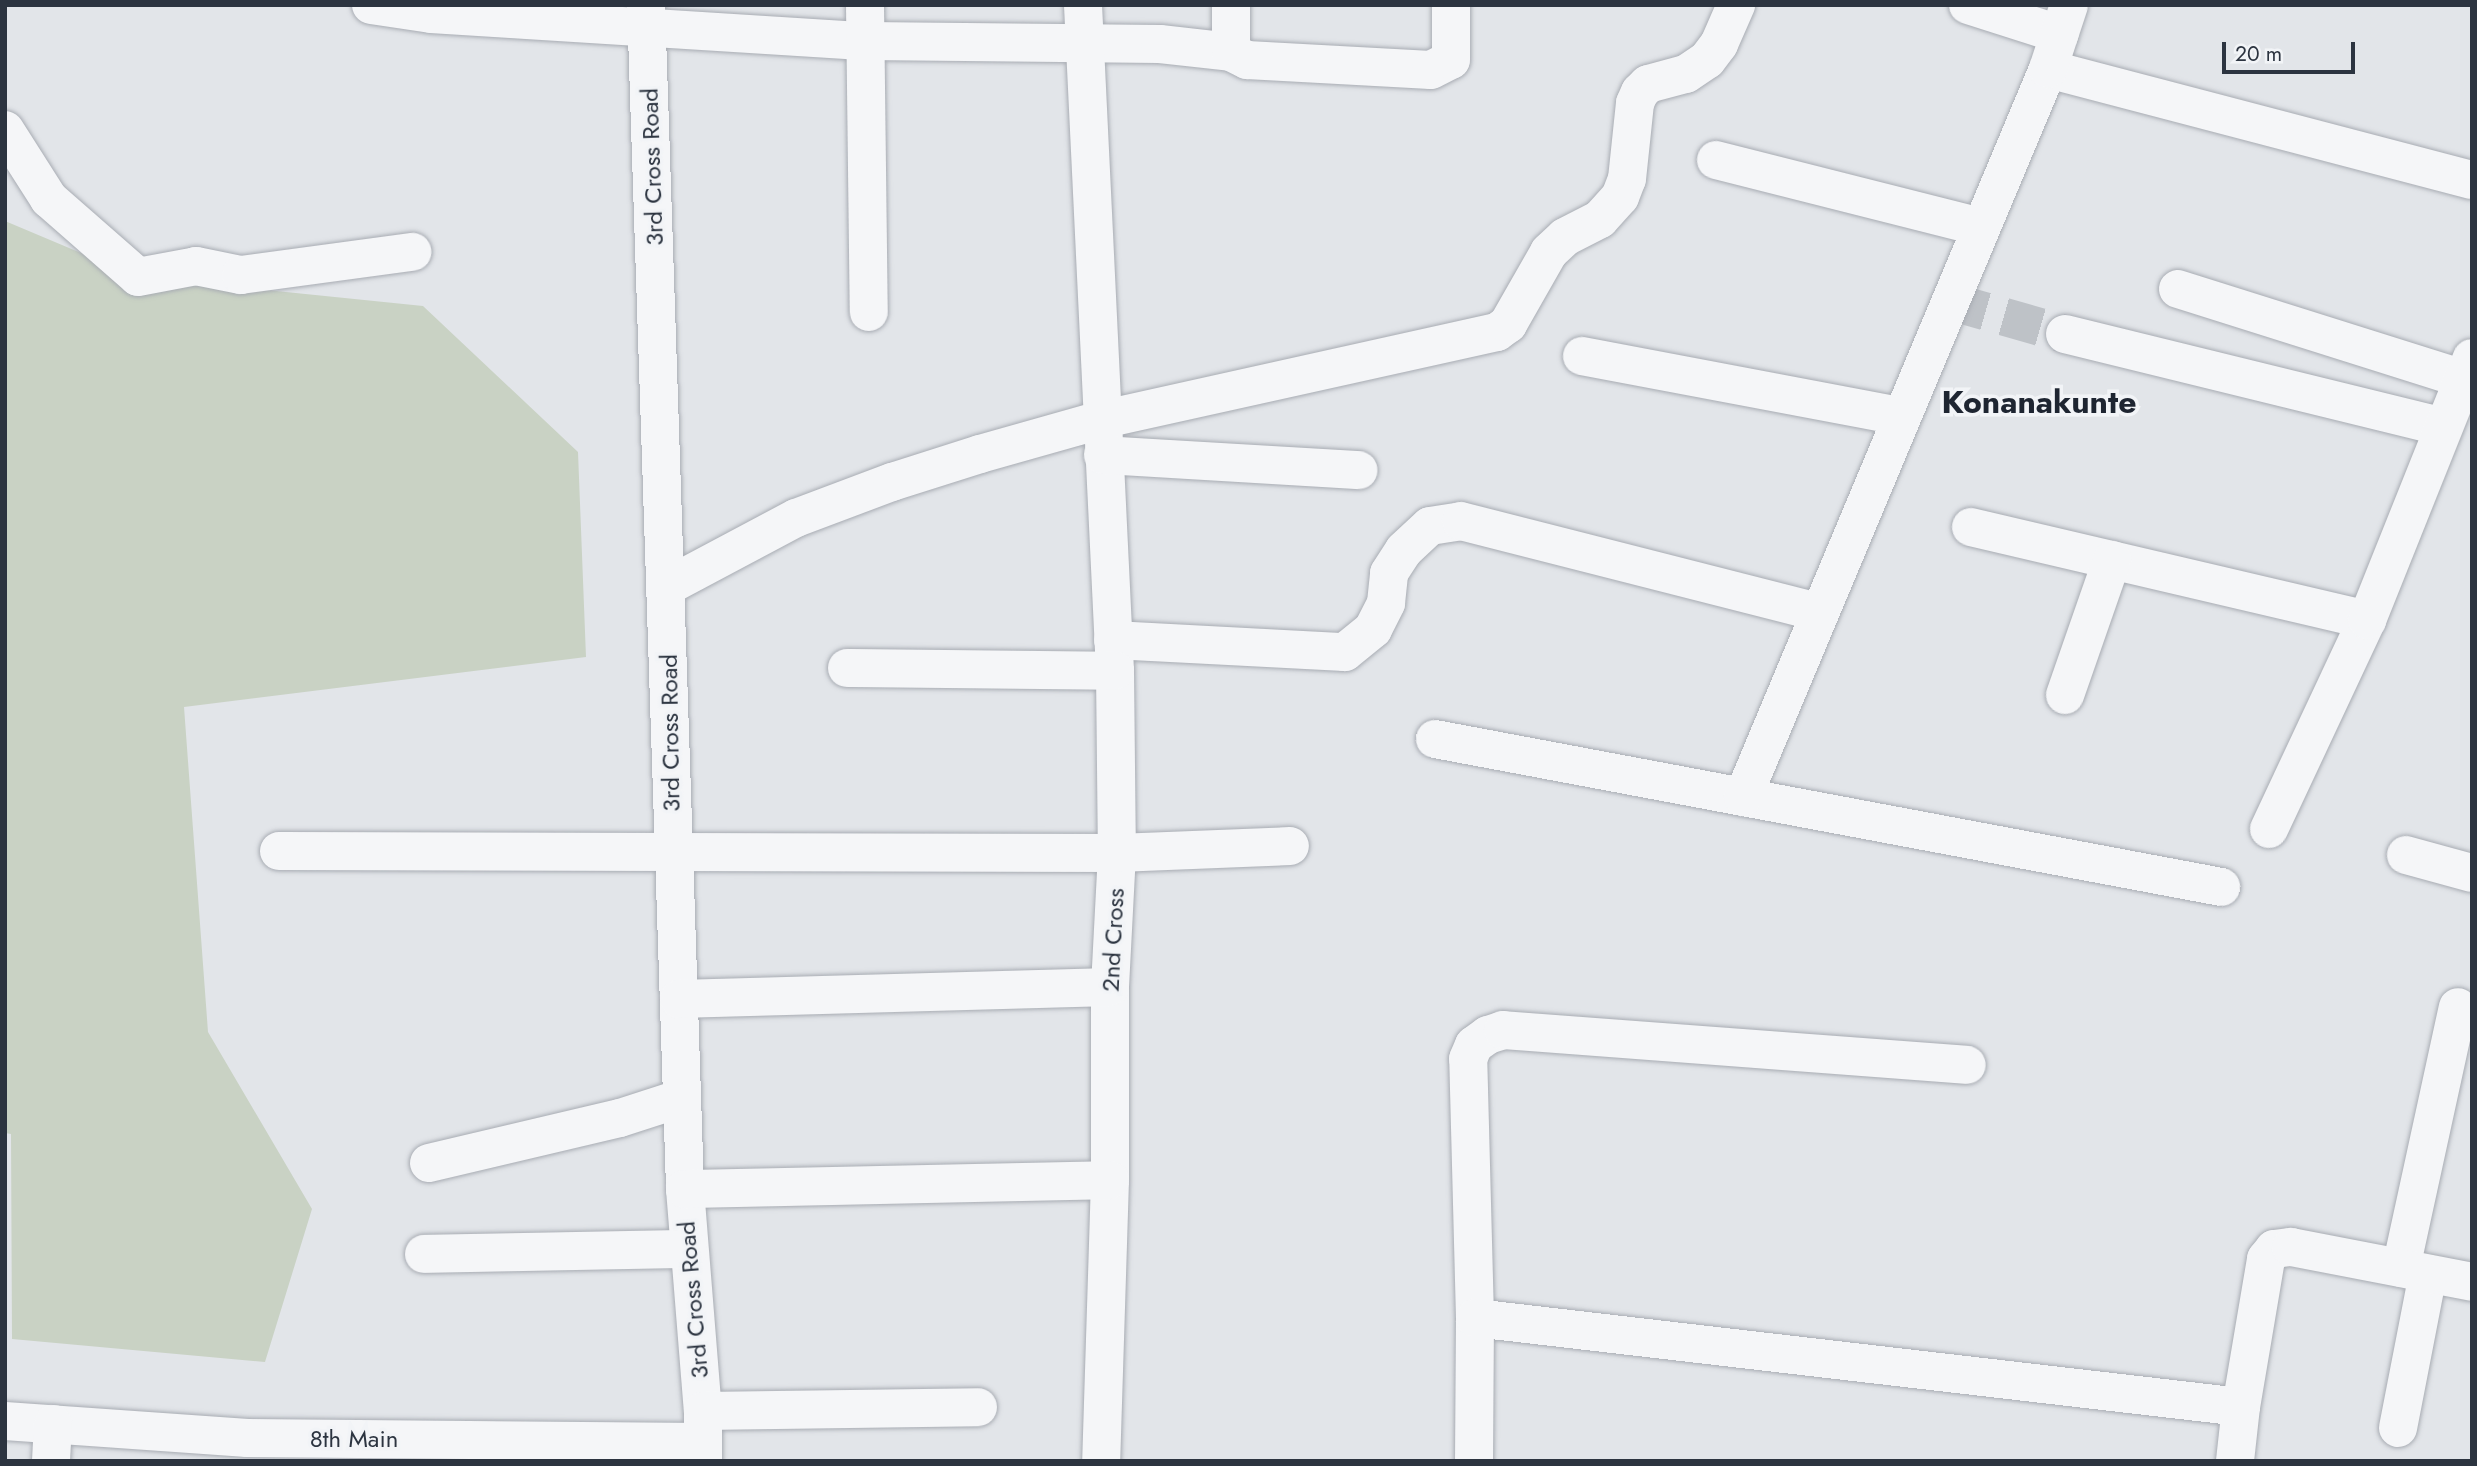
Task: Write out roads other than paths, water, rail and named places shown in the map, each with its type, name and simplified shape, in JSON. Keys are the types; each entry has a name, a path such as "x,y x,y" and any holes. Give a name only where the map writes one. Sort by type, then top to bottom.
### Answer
{"street":[{"path":"371,5 431,10 865,23 1085,43 1160,44 1231,52 1247,60 1431,70 1451,60 1451,5"},
{"name":"2nd Cross","path":"1083,5 1114,655 1117,853 1110,987 1110,1180 1101,1461"},
{"path":"1231,5 1231,52"},
{"path":"666,587 796,518 892,482 1102,437 1497,332 1508,324 1549,252 1565,237 1600,219 1620,197 1627,178 1635,103 1640,92 1647,84 1686,74 1706,61 1718,44 1736,5"},
{"path":"1968,5 2472,180"},
{"name":"3rd Cross Road","path":"646,15 685,1189 703,1438"},
{"path":"865,23 869,312"},
{"path":"1743,797 2059,36"},
{"path":"5,130 49,199 138,277 196,266 241,275 412,253"},
{"path":"1716,160 1981,227"},
{"path":"2178,289 2468,368 2367,620 2269,829"},
{"path":"2066,334 2444,427"},
{"path":"1581,356 1901,416"},
{"path":"1102,437 1359,470"},
{"path":"847,668 1114,655 1345,652 1373,629 1386,603 1389,573 1404,550 1430,526 1461,521 1819,612"},
{"path":"1971,527 2367,620"},
{"path":"2065,695 2112,560"},
{"path":"1435,738 2221,887"},
{"path":"279,850 673,854 1117,853 1290,846"},
{"path":"2406,855 2472,873"},
{"path":"679,999 1110,987"},
{"path":"2398,1428 2414,1271 2458,1007"},
{"path":"1474,1461 1475,1318 1468,1059 1474,1045 1488,1035 1503,1031 1967,1065"},
{"path":"429,1163 620,1118 682,1098"},
{"path":"685,1189 1110,1180"},
{"path":"2235,1461 2241,1407 2266,1259 2274,1249 2291,1247 2472,1282"},
{"path":"424,1254 688,1250"},
{"path":"1475,1318 2241,1407"},
{"name":"8th Main","path":"5,1421 52,1443 247,1438 703,1438 978,1407"}],"tunnel":[{"path":"1949,301 2065,334"}],"district":[{"name":"Konanakunte","path":"2039,402"}]}
